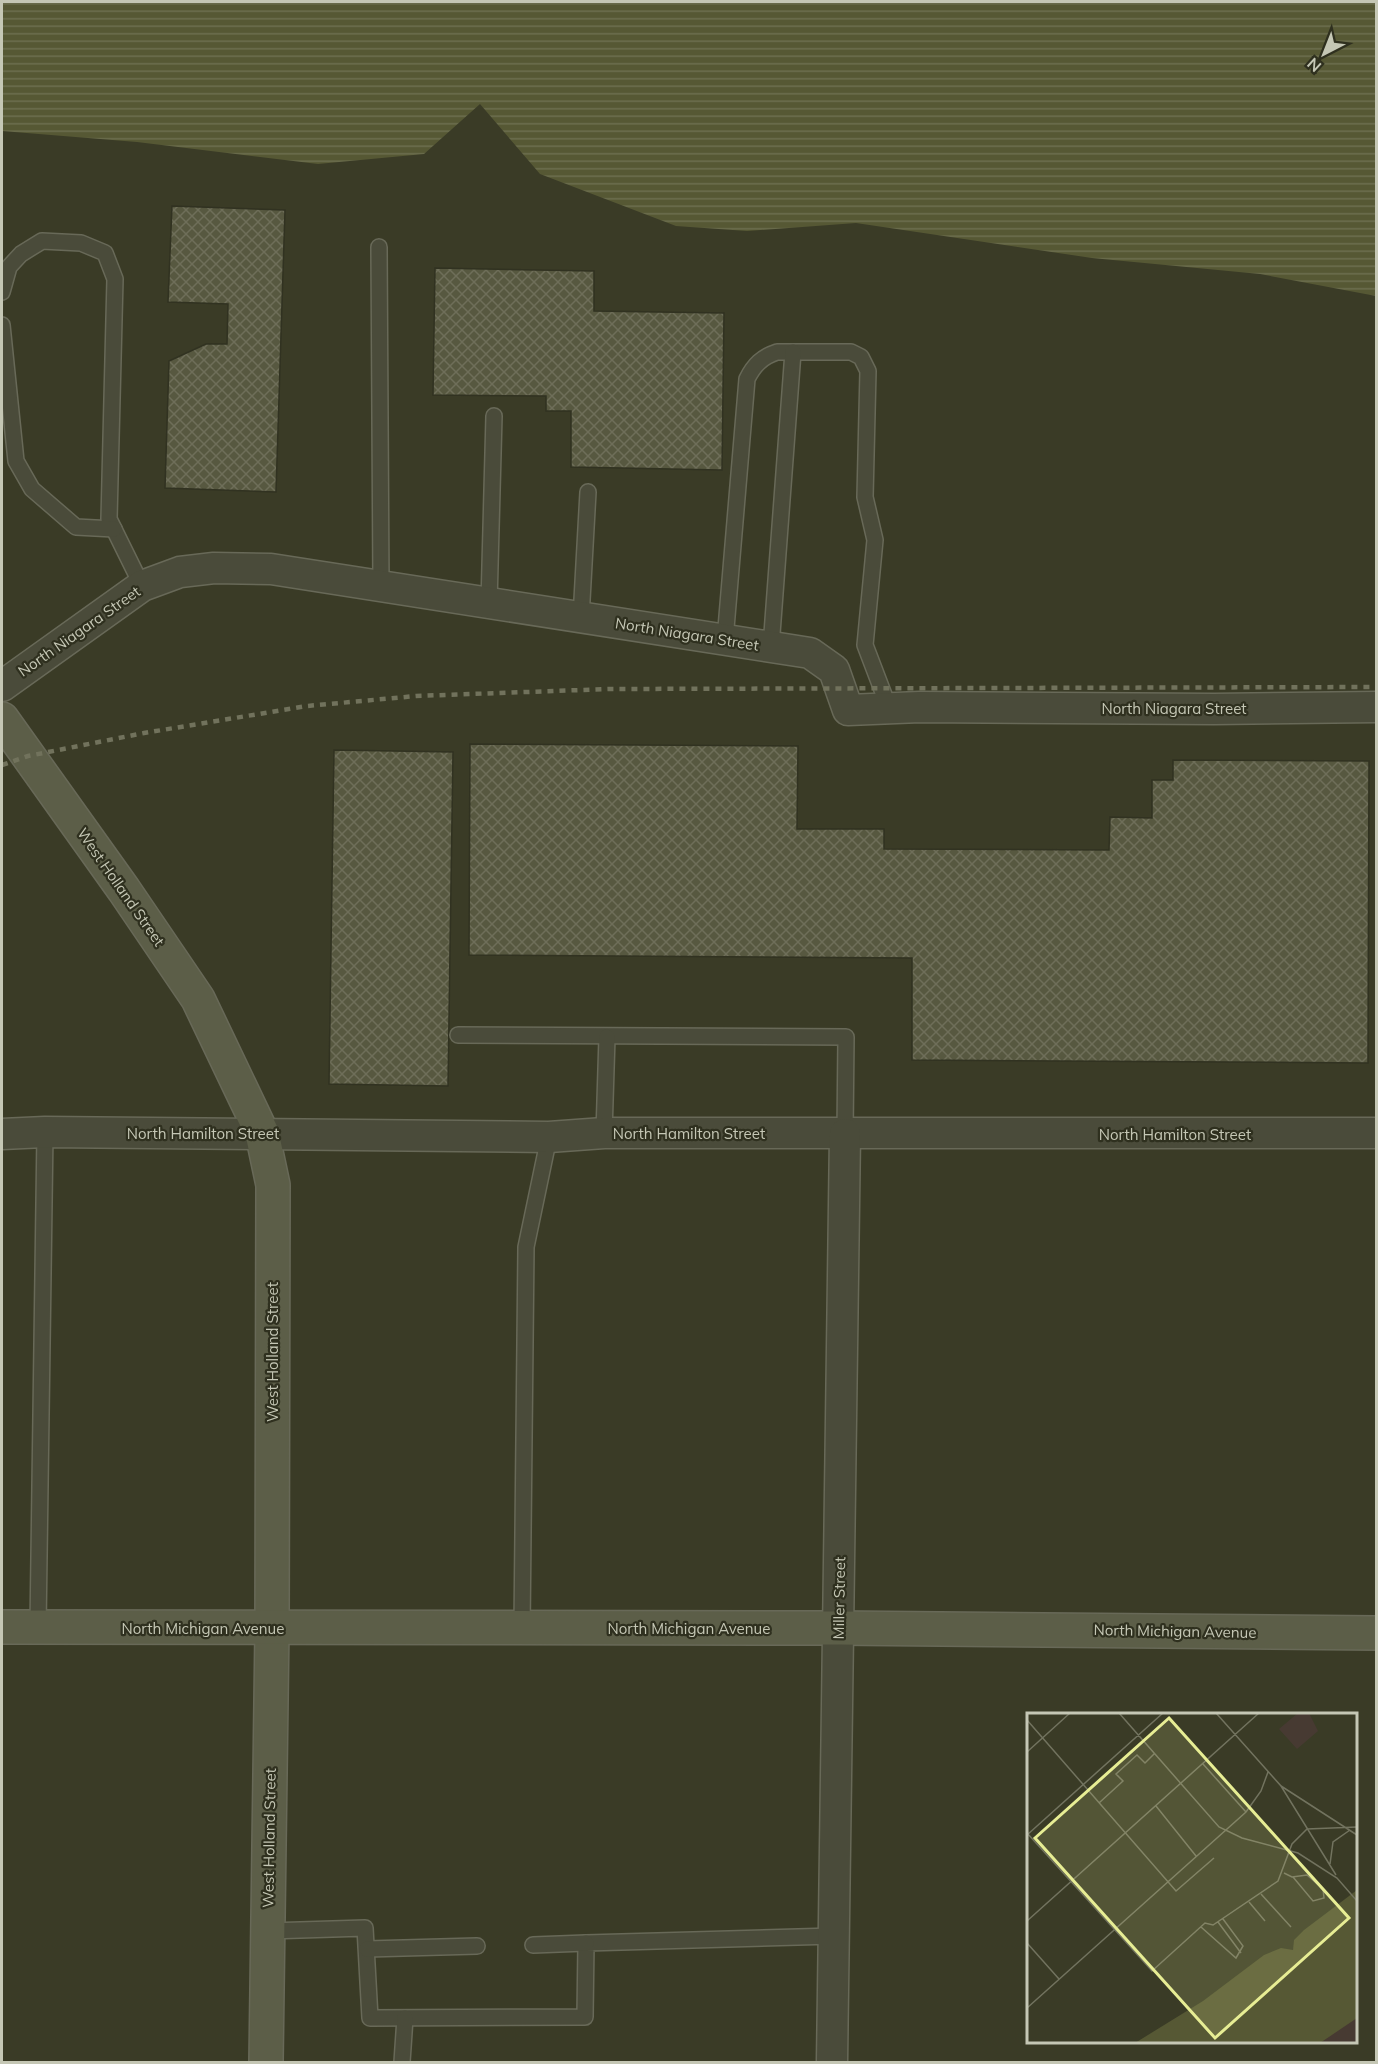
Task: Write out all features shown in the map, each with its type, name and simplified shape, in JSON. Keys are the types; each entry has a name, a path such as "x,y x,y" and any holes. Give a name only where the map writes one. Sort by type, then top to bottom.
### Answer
{"main road":[{"name":"West Holland Street","path":"2,719 124,890 198,999 262,1133 273,1185 272,1629 266,2062"},
{"name":"North Michigan Avenue","path":"2,1627 838,1628 1377,1633"}],"street":[{"name":"North Niagara Street","path":"2,686 142,586 180,572 214,568 271,569 810,653 834,670 848,710 1377,707"},
{"name":"North Hamilton Street","path":"2,1134 45,1132 262,1133 549,1137 604,1133 1377,1133"},
{"name":"Miller Street","path":"832,2062 845,1134"}],"lane":[{"path":"2,292 9,267 21,254 42,241 81,243 105,253 115,279 109,519 142,586"},
{"path":"379,247 381,586"},
{"path":"2,325 16,461 32,489 76,527 114,529"},
{"path":"725,640 747,379 752,368 765,356 777,352 851,352 861,357 868,371 865,497 875,540 865,645 889,708"},
{"path":"771,647 793,352"},
{"path":"489,603 494,416"},
{"path":"581,618 588,492"},
{"path":"458,1035 846,1037 845,1134"},
{"path":"604,1133 607,1037"},
{"path":"38,1627 45,1132"},
{"path":"522,1628 526,1246 549,1137"},
{"path":"268,1931 365,1928 370,2018 585,2017 586,1943"},
{"path":"533,1945 834,1936"},
{"path":"367,1949 477,1946"},
{"path":"402,2062 405,2018"}],"shaded area":[{"path":"2,2 1376,2 1376,296 1260,274 1092,258 856,223 747,231 676,226 540,174 480,104 424,154 318,164 137,142 2,131"}],"building":[{"path":"172,206 285,210 276,492 165,488 169,361 206,344 227,344 228,304 168,302"},
{"path":"435,268 594,271 594,311 724,313 722,470 571,467 571,411 546,411 546,396 433,395"},
{"path":"470,744 798,746 797,829 884,829 884,849 1109,850 1110,817 1152,818 1152,780 1173,780 1173,760 1369,761 1368,1063 912,1060 912,958 469,955"},
{"path":"334,750 453,752 448,1086 329,1084"}],"railway":[{"path":"2,765 28,756 144,733 307,706 416,696 609,689 1376,687"}]}
